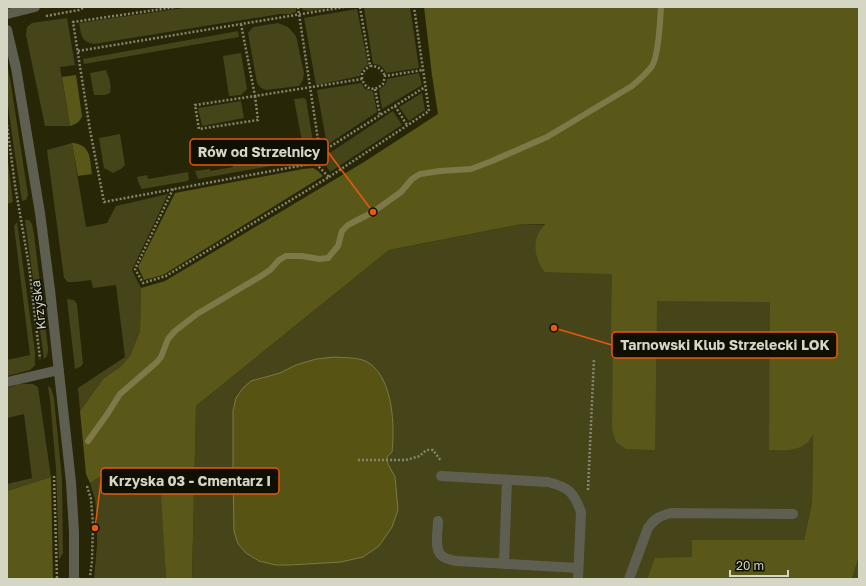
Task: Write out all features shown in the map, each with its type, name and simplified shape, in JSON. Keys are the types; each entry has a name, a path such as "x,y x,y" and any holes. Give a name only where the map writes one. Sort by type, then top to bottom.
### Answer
{"street":[{"path":"7,14 36,7"},
{"name":"Krzyska","path":"7,30 16,68 40,213 71,482 74,532 74,579"},
{"path":"7,382 59,370"},
{"path":"441,476 548,482 560,485 571,493 581,512 578,579"},
{"path":"504,564 508,480"},
{"path":"629,579 648,528 660,516 671,513 793,514"},
{"path":"438,521 438,551 442,556 448,559 456,561 578,568"}],"path":[{"path":"176,7 73,22 90,130 104,202 316,163"},
{"path":"298,7 320,153 316,163"},
{"path":"78,51 344,7"},
{"path":"360,7 370,66"},
{"path":"174,189 135,269 143,283 166,276 329,177 429,111 414,7"},
{"path":"241,24 255,96 258,120 198,129 195,105 255,96 310,88 362,79"},
{"path":"370,66 379,68 385,76 382,84 376,89 366,86 362,79 362,73 370,66"},
{"path":"385,76 423,70"},
{"path":"320,153 425,87"},
{"path":"376,89 380,115"},
{"path":"395,106 407,125"},
{"path":"7,125 15,185 29,266 43,373"},
{"path":"316,163 329,177"},
{"path":"588,497 594,358"},
{"path":"358,460 406,460 420,456 427,450 433,450"},
{"path":"54,475 57,579"}],"shaded area":[{"path":"190,7 296,7 296,12 94,44 86,41 82,37 80,31 79,23"},
{"path":"302,7 332,7 310,11 302,10"},
{"path":"410,7 419,68 386,73 384,69 373,64 364,8"},
{"path":"424,7 859,7 859,556 852,579 647,579 655,558 692,557 692,540 804,540 812,503 813,435 807,443 798,448 789,450 769,450 770,302 657,301 655,450 626,449 616,442 612,429 612,274 545,272 537,258 535,247 539,232 545,224 522,224 389,250 196,406 192,579 166,579 160,476 146,473 108,473 90,483 86,474 80,411 103,379 120,367 130,356 140,331 141,288 165,281 364,162 438,114"},
{"path":"357,9 368,65 362,70 360,76 316,85 304,18"},
{"path":"67,18 75,65 60,67 70,126 45,126 26,35 27,27 32,23"},
{"path":"278,23 288,27 296,36 304,73 303,80 299,86 266,90 261,88 257,83 248,33 253,27"},
{"path":"238,31 239,37 84,64 83,59"},
{"path":"241,53 247,89 241,95 229,96 223,56"},
{"path":"7,65 28,195 26,200 22,201 7,98"},
{"path":"106,70 109,78 110,93 105,95 94,95 90,73"},
{"path":"419,73 422,85 382,109 379,90 386,84 387,79"},
{"path":"76,75 82,116 78,122 70,126 62,77"},
{"path":"361,83 365,89 373,91 377,112 327,145 317,90"},
{"path":"422,93 425,110 409,121 399,107"},
{"path":"294,99 306,99 314,148 312,154 308,158 304,160 198,179 195,171 210,169 210,171 233,167 233,165 278,157 285,154 304,152"},
{"path":"241,101 244,118 202,126 198,108"},
{"path":"393,111 402,125 330,172 323,161 328,154"},
{"path":"120,134 125,165 113,173 104,168 99,138"},
{"path":"72,143 86,227 107,223 116,206 168,194 132,270 141,288 140,331 130,356 120,367 103,379 80,411 78,388 125,357 116,285 93,288 91,280 68,282 64,278 47,150"},
{"path":"72,143 83,146 86,149 90,158 92,174 78,176"},
{"path":"7,154 13,202 7,204"},
{"path":"313,168 323,176 163,275 144,280 138,267 175,193"},
{"path":"188,172 188,181 142,189 137,177 147,175 148,179"},
{"path":"25,220 29,220 32,224 34,234 48,348 48,354 44,359"},
{"path":"17,222 35,352 35,365 30,370 7,376 7,360 30,355 14,226"},
{"path":"522,224 816,231 812,503 804,540 692,540 692,558 656,558 647,579 192,579 196,406 389,250"},
{"path":"67,299 74,300 77,304 83,364 75,369"},
{"path":"335,357 366,361 377,370 388,391 391,404 393,441 392,452 387,457 388,464 395,477 398,510 392,527 379,546 363,557 341,562 290,565 276,565 259,561 246,553 238,544 234,531 233,411 236,398 243,388 251,381 280,373 296,365 316,359"},
{"path":"20,384 33,384 38,387 51,477 7,491 7,484 32,478 24,414 7,418 7,388"},
{"path":"48,386 51,388 54,398 62,479 63,553 59,560 56,469"},
{"path":"108,473 146,473 161,476 166,579 94,578 97,545 97,521 95,499 90,483"},
{"path":"51,477 53,579 7,579 7,491"},
{"path":"859,556 859,579 852,579"}],"waterway":[{"path":"88,441 120,394 161,357 168,339 175,331 197,314 270,270 279,260 286,256 302,256 319,259 328,258 338,246 342,231 348,225 373,212 401,192 412,179 420,174 471,169 492,161 547,137 632,86 648,71 654,61 659,38 661,7"}],"place":[{"name":"Rów od Strzelnicy","path":"373,212"},
{"name":"Tarnowski Klub Strzelecki LOK","path":"554,328"},
{"name":"Krzyska 03 - Cmentarz I","path":"95,528"}]}
